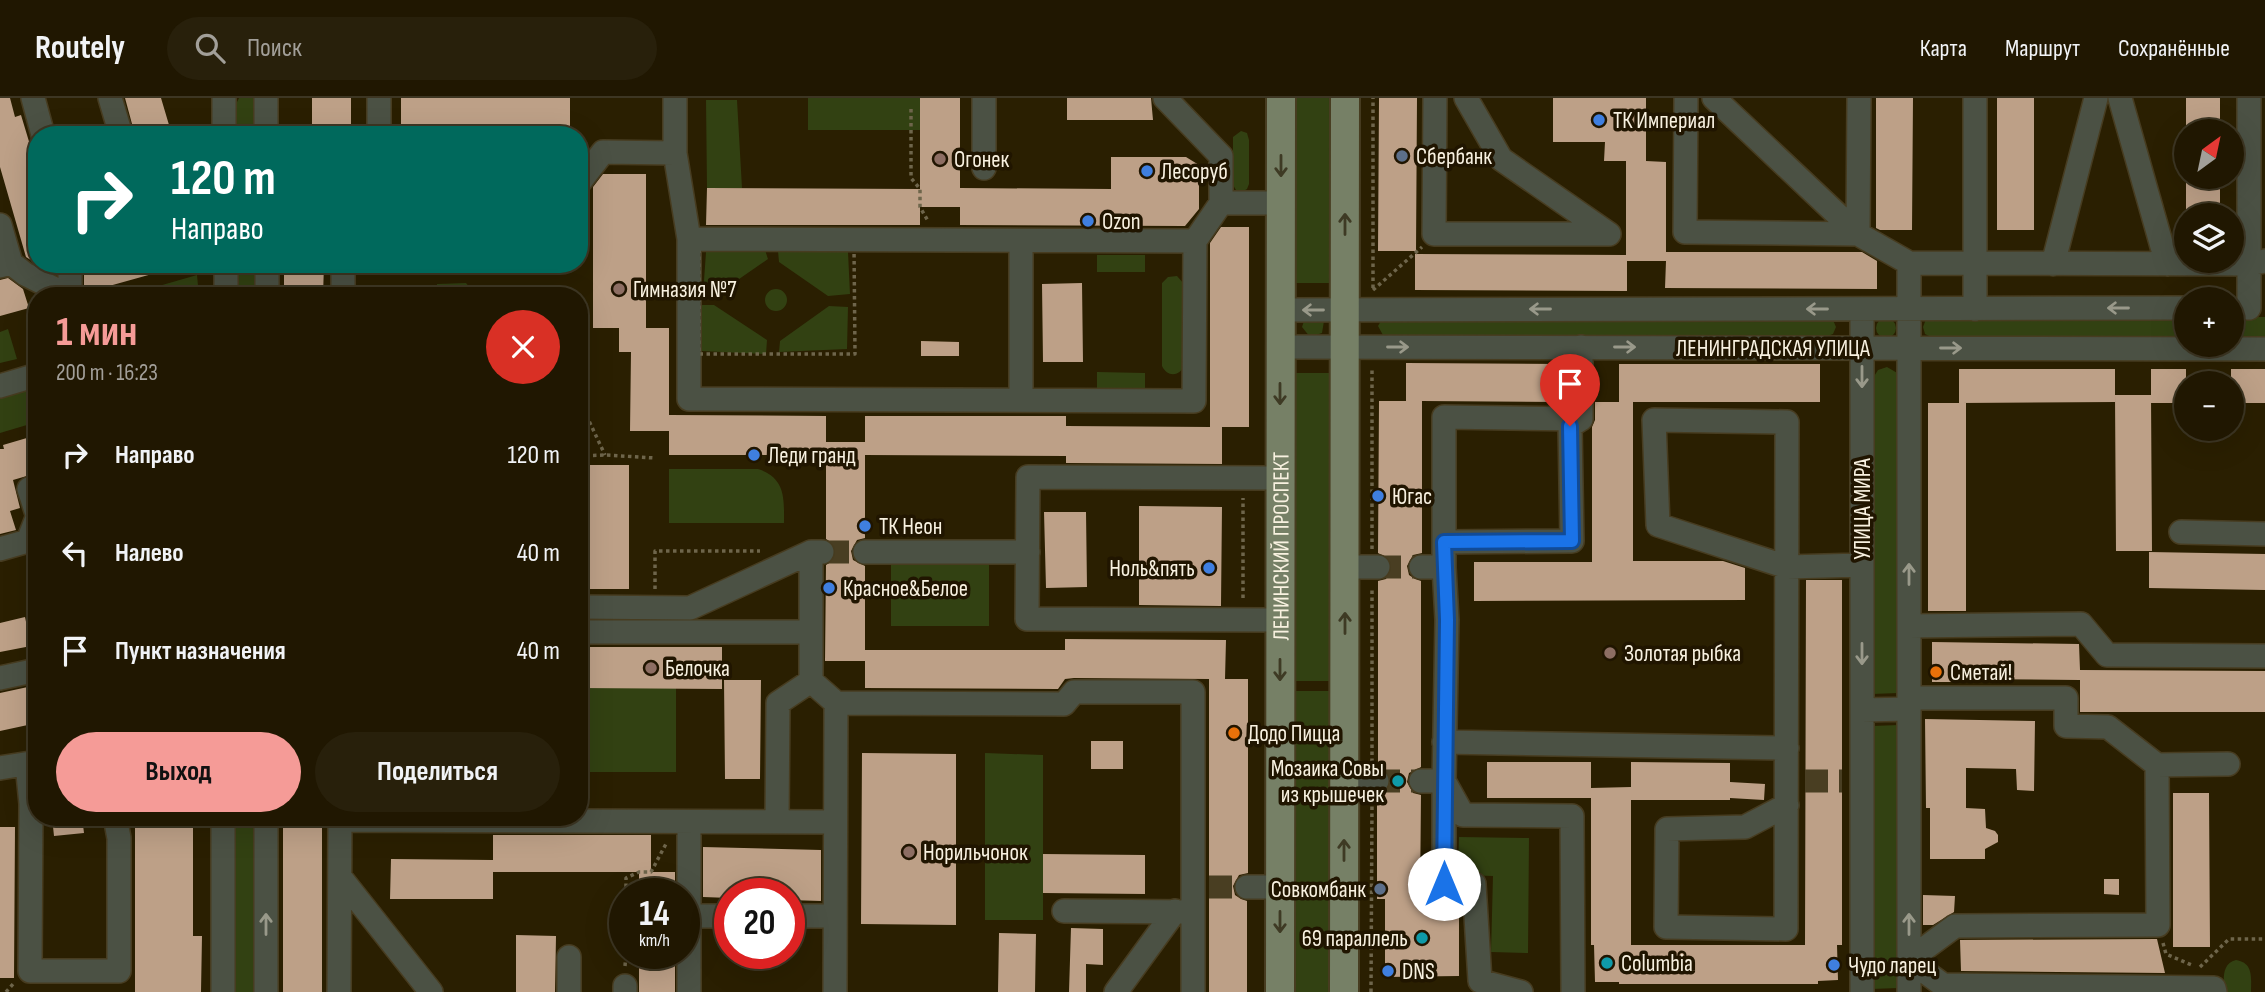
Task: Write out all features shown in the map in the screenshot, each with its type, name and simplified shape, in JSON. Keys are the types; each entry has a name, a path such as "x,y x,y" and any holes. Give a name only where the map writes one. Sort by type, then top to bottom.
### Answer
{"main road":[{"name":"ЛЕНИНСКИЙ ПРОСПЕКТ","path":"1280,992 1281,98"},
{"path":"1344,992 1365,781 1365,567 1345,347 1345,98"}],"street":[{"path":"33,98 41,126"},
{"path":"110,98 118,126"},
{"path":"224,98 224,126"},
{"path":"266,98 266,126"},
{"path":"379,98 379,126"},
{"path":"675,98 675,153 694,244 689,399 1194,401 1195,241 1221,203 1220,156 1165,98"},
{"path":"984,98 984,168"},
{"path":"1435,98 1434,233 1609,234 1501,159 1466,98"},
{"path":"1686,98 1685,232 1858,234"},
{"path":"1714,98 1858,234 1909,263 2257,262"},
{"path":"1858,234 1859,98"},
{"path":"1975,98 1975,309"},
{"path":"2053,264 2096,98"},
{"path":"2120,98 2167,264"},
{"path":"2248,308 2257,262 2249,98"},
{"path":"588,171 603,152 675,153"},
{"path":"1221,203 1280,203"},
{"path":"0,225 6,264 51,287"},
{"path":"694,244 940,240 1195,241"},
{"path":"1021,241 1021,400"},
{"name":"УЛИЦА МИРА","path":"1909,263 1909,992"},
{"name":"ЛЕНИНГРАДСКАЯ УЛИЦА","path":"1280,310 2174,308"},
{"name":"УЛИЦА МИРА","path":"1862,309 1862,710 1852,781 1862,992"},
{"name":"ЛЕНИНГРАДСКАЯ УЛИЦА","path":"1280,347 2265,349"},
{"path":"1581,347 1581,419"},
{"path":"0,386 28,378"},
{"path":"1521,992 1480,981 1474,884 1444,884 1447,620 1433,567 1444,542 1444,417 1581,419"},
{"path":"1444,542 1572,541 1570,426 1581,419"},
{"path":"1787,805 1745,828 1667,829 1666,927 1786,929 1787,805 1796,781 1787,748 1787,567 1787,422 1654,420 1658,525 1787,567 1862,565"},
{"path":"1280,478 1028,477 1027,619 1280,620"},
{"path":"2181,532 2265,534"},
{"path":"0,549 28,541"},
{"path":"588,607 690,608 818,552 811,632 811,681 836,703 1064,704 1074,692 1193,692 1201,887 1116,992"},
{"path":"865,552 1028,552"},
{"path":"1909,626 2081,624 2107,655 2265,656"},
{"path":"588,632 811,632"},
{"path":"0,678 28,672"},
{"path":"777,822 778,703 811,681"},
{"path":"1862,710 1909,703 2066,698 2066,726 2108,727 2157,765 2228,764"},
{"path":"835,992 836,703"},
{"path":"1444,742 1787,748"},
{"path":"0,768 28,764"},
{"path":"2157,765 2158,925 1955,926 1909,960 1943,985 1979,988 2214,988 2214,992"},
{"path":"1421,781 1444,781"},
{"path":"1444,781 1463,815 1572,816 1573,992"},
{"path":"588,821 835,822"},
{"path":"683,821 687,878"},
{"path":"31,826 30,971 119,971 117,826"},
{"path":"223,826 223,992"},
{"path":"265,826 266,992"},
{"path":"339,992 340,826"},
{"path":"340,877 431,992"},
{"path":"1247,887 1280,887"},
{"path":"1063,911 1184,911"},
{"path":"1184,911 1193,992"},
{"path":"805,916 835,916"},
{"path":"569,957 569,992"},
{"path":"689,969 689,992"}],"path":[{"path":"1373,98 1373,290"},
{"path":"911,109 911,178 920,189 920,207 940,240"},
{"path":"694,244 854,248 855,354 699,354 694,244"},
{"path":"1371,992 1365,781 1365,567 1372,359"},
{"path":"588,421 606,454"},
{"path":"588,455 655,458"},
{"path":"1243,478 1243,620"},
{"path":"655,607 655,551 772,552"},
{"path":"626,878 639,872 651,872 683,821"},
{"path":"2158,925 2166,954 2199,969 2229,939 2265,939"}],"green space":[{"path":"239,98 254,98 257,126 236,126 236,104"},
{"path":"808,98 920,98 920,130 808,130"},
{"path":"1296,98 1330,98 1330,283 1296,283"},
{"path":"706,100 737,100 742,188 707,188"},
{"path":"1241,131 1247,133 1249,140 1249,184 1242,192 1236,190 1233,185 1233,137"},
{"path":"765,250 768,259 716,295 703,295 706,252"},
{"path":"778,251 848,252 850,294 828,296 779,262"},
{"path":"1097,255 1145,255 1145,272 1097,272"},
{"path":"236,273 257,273 257,287 236,287"},
{"path":"197,275 198,287 155,287"},
{"path":"1177,276 1184,284 1184,366 1173,374 1162,366 1162,283 1168,277"},
{"path":"466,283 469,287 437,287 437,284"},
{"path":"776,289 784,292 787,300 784,308 776,311 768,308 765,300 768,292"},
{"path":"700,305 714,305 767,340 766,354 701,351"},
{"path":"829,306 848,307 847,349 779,352 780,341"},
{"path":"2174,317 2174,338 1933,338 1925,334 1923,327 1926,319"},
{"path":"2244,317 2265,317 2265,338 2244,338"},
{"path":"1305,318 1324,321 1322,333 1310,337 1302,327"},
{"path":"1882,318 1890,318 1896,328 1890,338 1882,338 1876,332 1876,324"},
{"path":"1382,319 1833,320 1836,327 1833,334 1825,337 1384,337 1378,326"},
{"path":"8,329 17,359 0,363 0,332"},
{"path":"1887,367 1899,374 1899,693 1872,694 1873,378 1878,370"},
{"path":"1097,372 1145,373 1145,390 1097,390"},
{"path":"1296,373 1330,373 1330,681 1296,681"},
{"path":"28,387 28,425 0,433 0,395"},
{"path":"669,469 758,469 767,473 782,490 784,523 669,523"},
{"path":"891,561 989,562 989,626 891,626"},
{"path":"588,688 676,688 676,772 588,772"},
{"path":"1296,691 1330,691 1329,992 1295,992"},
{"path":"1899,725 1899,988 1871,989 1872,726"},
{"path":"985,753 1043,755 1043,920 985,920"},
{"path":"234,826 255,826 255,992 233,992"},
{"path":"1459,837 1529,838 1528,953 1491,952 1493,876 1458,875"},
{"path":"2236,960 2249,968 2251,992 2224,992 2226,968"}],"building":[{"path":"0,98 10,98 15,117 21,115 28,138 28,258 26,257 0,167"},
{"path":"125,98 161,98 169,126 133,126"},
{"path":"312,98 351,98 351,126 312,126"},
{"path":"401,98 570,98 570,126 401,126"},
{"path":"920,98 960,98 960,188 1111,189 1111,157 1186,157 1199,165 1199,209 1185,226 960,225 960,207 920,207 920,225 706,225 707,188 920,189"},
{"path":"1067,98 1151,98 1153,120 1067,120"},
{"path":"1379,98 1417,98 1416,251 1378,251"},
{"path":"1553,98 1646,98 1646,161 1666,162 1666,252 1862,252 1877,261 1877,289 1665,288 1666,261 1627,261 1627,291 1415,290 1415,254 1626,255 1626,161 1604,161 1605,142 1553,142"},
{"path":"1876,98 1913,98 1912,230 1876,228"},
{"path":"1997,98 2034,98 2034,230 1997,230"},
{"path":"2186,98 2220,98 2220,119 2186,119"},
{"path":"603,174 646,174 646,328 669,328 669,415 826,416 826,442 865,442 865,416 1066,416 1066,426 1210,427 1210,243 1221,227 1249,227 1249,427 1222,427 1222,464 1066,463 1066,456 865,455 865,538 857,540 851,551 853,560 865,566 865,661 825,661 826,565 834,560 836,553 834,544 826,539 826,455 669,455 669,431 630,431 631,352 619,352 619,328 593,328 593,187"},
{"path":"2186,189 2220,189 2220,203 2186,203"},
{"path":"84,273 156,273 106,287 84,287"},
{"path":"284,273 324,273 323,287 284,287"},
{"path":"8,278 23,289 28,308 0,316 0,280"},
{"path":"1082,283 1083,362 1043,362 1042,284"},
{"path":"921,341 959,342 959,356 921,356"},
{"path":"1406,363 1561,364 1561,402 1422,401 1422,553 1413,555 1407,566 1409,575 1421,581 1421,767 1409,773 1407,782 1413,793 1421,795 1420,899 1459,900 1459,976 1385,977 1385,899 1377,899 1377,795 1385,793 1391,782 1389,773 1378,767 1378,581 1386,579 1392,568 1390,559 1378,553 1379,401 1406,401"},
{"path":"1619,364 1820,364 1820,402 1619,402"},
{"path":"1959,369 2115,369 2115,402 1959,403"},
{"path":"2151,369 2186,369 2174,371 2174,403 2151,403"},
{"path":"2265,369 2265,403 2244,403 2244,371 2231,371"},
{"path":"2115,395 2151,395 2152,551 2116,551"},
{"path":"1595,402 1633,402 1633,561 1723,561 1745,568 1745,600 1474,601 1474,562 1592,562 1592,427 1595,420"},
{"path":"1928,403 1966,403 1966,611 1928,611"},
{"path":"28,438 28,476 13,480 20,508 10,511 16,530 0,534 0,449 4,449 3,445"},
{"path":"588,465 629,465 629,589 588,589"},
{"path":"1139,506 1222,507 1221,606 1139,605"},
{"path":"1044,512 1086,512 1087,587 1046,588"},
{"path":"2149,552 2265,554 2265,590 2149,588"},
{"path":"1806,580 1842,580 1842,945 1837,945 1838,980 1818,981 1818,984 1595,982 1594,945 1591,945 1591,788 1631,787 1631,762 1730,763 1730,782 1765,784 1764,800 1631,800 1631,945 1805,945"},
{"path":"25,617 28,647 0,652 0,623"},
{"path":"1065,639 1226,640 1225,679 1248,679 1248,873 1239,875 1233,886 1235,895 1247,901 1247,992 1209,992 1209,679 1074,678 1065,679 1058,689 865,688 865,650 1065,650"},
{"path":"1932,642 2079,644 2080,670 2265,671 2265,712 2080,712 2080,680 1963,679 1963,682 1932,682"},
{"name":"Белочка","path":"588,647 722,647 722,689 588,688"},
{"path":"724,680 761,680 760,779 725,779"},
{"path":"28,687 28,725 0,731 0,693"},
{"path":"1925,719 2035,721 2034,791 2017,790 2016,769 1966,768 1966,808 1985,809 1986,828 1998,835 1998,842 1985,849 1985,859 1930,859 1930,808 1926,808"},
{"path":"1091,741 1123,741 1123,769 1091,769"},
{"name":"Норильчонок","path":"862,753 956,754 956,925 861,924"},
{"path":"1487,762 1591,762 1591,798 1487,798"},
{"path":"2173,793 2209,793 2210,947 2173,947"},
{"path":"53,826 83,826 84,833 54,836"},
{"path":"135,826 193,826 193,936 202,936 201,992 135,992"},
{"path":"283,826 322,826 322,992 283,992"},
{"path":"0,827 15,827 14,978 0,978"},
{"path":"493,835 651,835 651,872 675,872 675,878 639,878 639,872 493,872"},
{"path":"703,847 821,850 821,901 805,900 805,878 714,878 714,897 703,897"},
{"path":"1043,854 1145,855 1145,894 1043,893"},
{"path":"391,859 493,860 493,899 390,899"},
{"path":"2104,879 2119,879 2119,895 2104,894"},
{"path":"1923,895 1955,896 1954,912 1933,925 1923,925"},
{"path":"1071,928 1103,929 1103,965 1086,964 1086,992 1069,992"},
{"path":"999,933 1036,934 1035,992 998,992"},
{"path":"516,935 556,936 555,992 516,992"},
{"path":"2157,939 2165,973 1961,971 1960,940"},
{"path":"639,969 675,969 675,992 639,992"}],"tunnel":[{"path":"826,552 865,552"},
{"path":"1378,567 1421,567"},
{"path":"1377,781 1421,781"},
{"path":"1805,781 1842,781"},
{"path":"1209,887 1247,887"}],"place":[{"name":"ТК Империал","path":"1599,120"},
{"name":"Сбербанк","path":"1402,156"},
{"name":"Огонек","path":"940,159"},
{"name":"Лесоруб","path":"1147,171"},
{"name":"Ozon","path":"1088,221"},
{"name":"Гимназия №7","path":"619,289"},
{"name":"Леди гранд","path":"754,455"},
{"name":"Югас","path":"1378,496"},
{"name":"ТК Неон","path":"865,526"},
{"name":"Ноль&пять","path":"1209,568"},
{"name":"Красное&Белое","path":"829,588"},
{"name":"Золотая рыбка","path":"1610,653"},
{"name":"Белочка","path":"651,668"},
{"name":"Сметай!","path":"1936,672"},
{"name":"Додо Пицца","path":"1234,733"},
{"name":"Мозаика Совы из крышечек","path":"1398,781"},
{"name":"Норильчонок","path":"909,852"},
{"name":"Совкомбанк","path":"1380,889"},
{"name":"69 параллель","path":"1422,938"},
{"name":"Columbia","path":"1607,963"},
{"name":"Чудо ларец","path":"1834,965"},
{"name":"DNS","path":"1388,971"}],"route":[{"path":"1444,884 1447,620 1444,542 1572,541 1570,426"}]}
